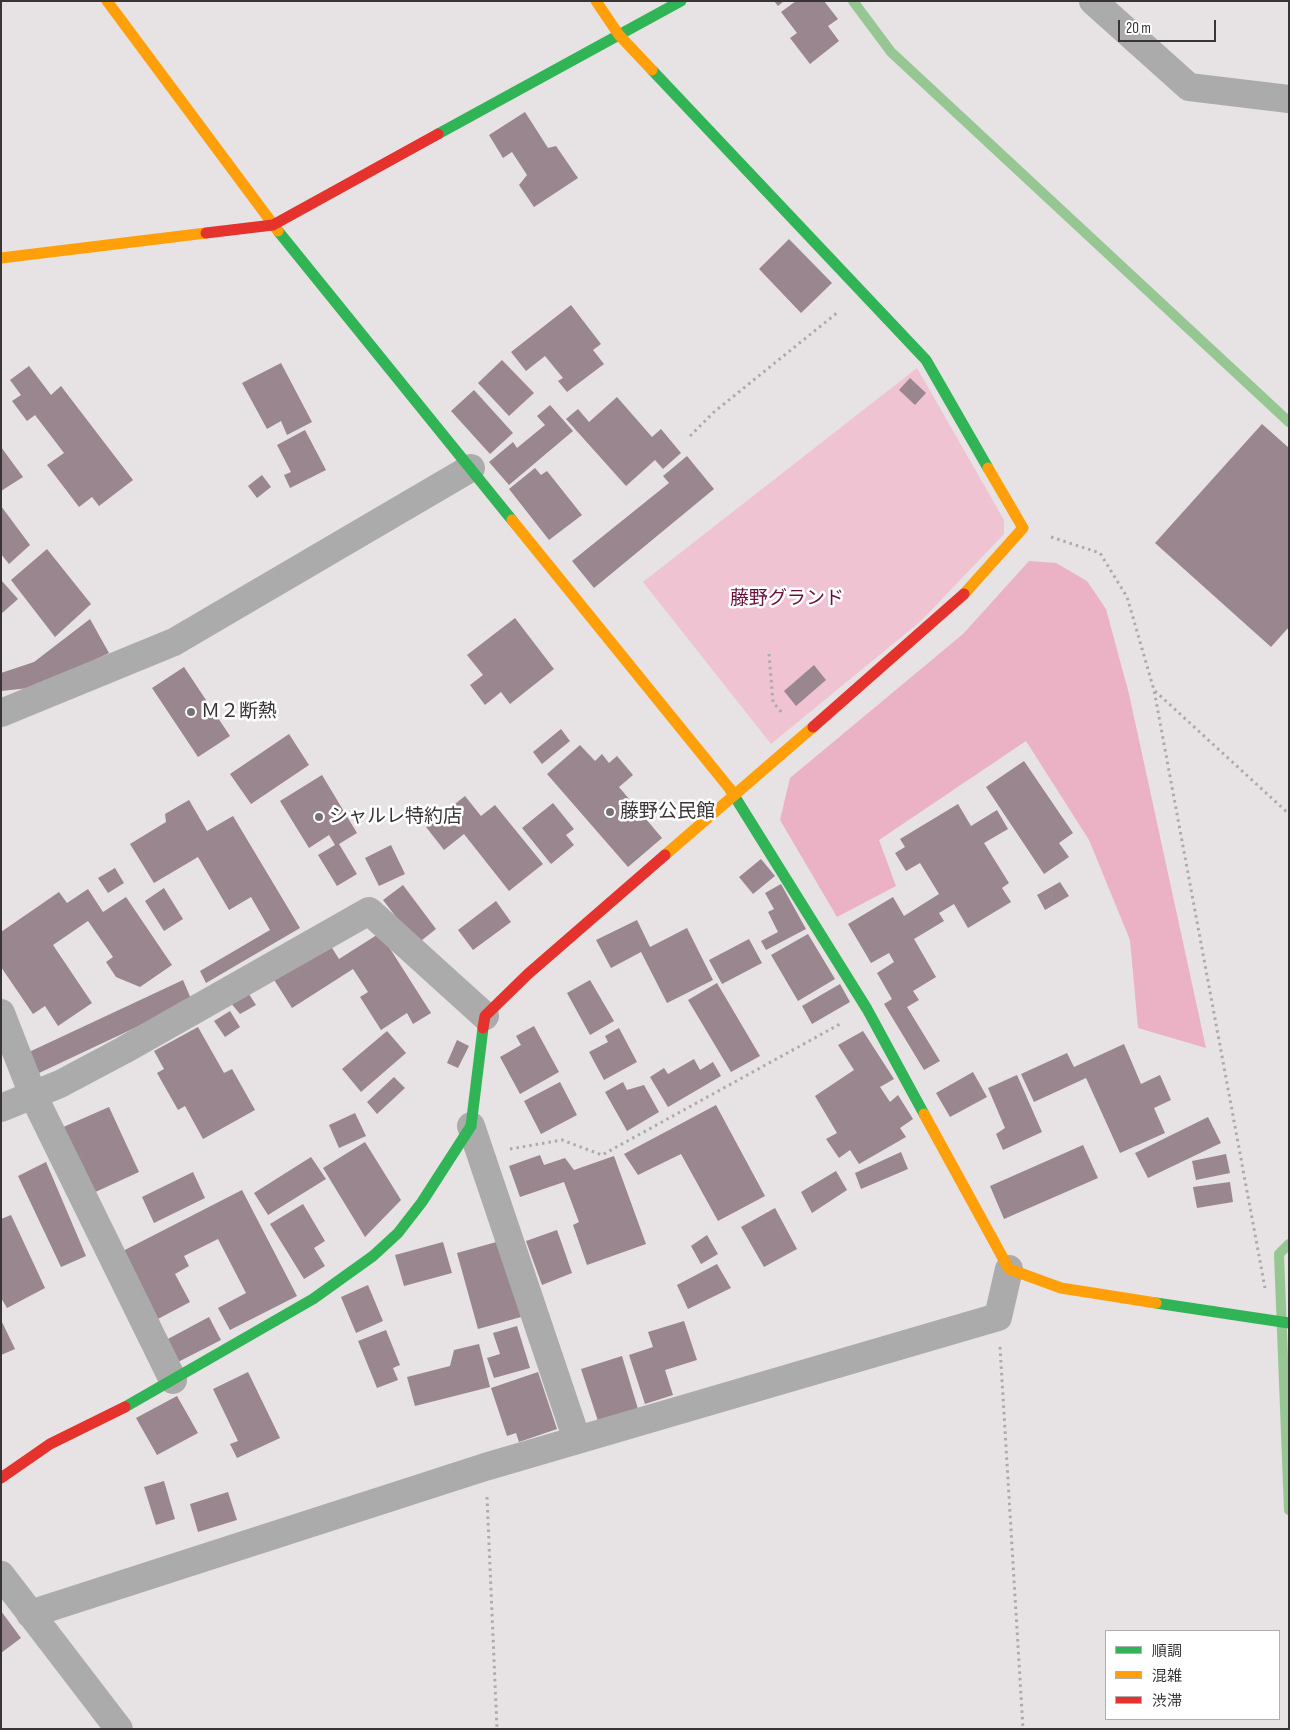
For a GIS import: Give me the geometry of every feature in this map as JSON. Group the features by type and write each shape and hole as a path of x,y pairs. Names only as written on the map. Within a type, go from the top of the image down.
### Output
{"street":[{"path":"107,1 273,225 735,795 867,1009 1009,1269 1061,1288 1289,1323"},
{"path":"1,1478 50,1444 106,1417 313,1299 372,1256 398,1233 422,1202 471,1126 485,1016 528,974 956,604 1023,528 926,360 618,35 596,1"},
{"path":"1,258 273,225 681,1"},
{"path":"1093,1 1189,87 1289,99"},
{"path":"1,713 174,642 471,468"},
{"path":"1,1108 60,1084 186,1016 369,911 485,1016"},
{"path":"1,1013 33,1095 173,1380"},
{"path":"471,1126 577,1440"},
{"path":"30,1614 485,1467 998,1316 1009,1269"},
{"path":"1,1575 119,1729"}],"path":[{"path":"690,436 714,412 862,293"},
{"path":"1023,528 1100,553 1127,597 1154,690 1271,1320"},
{"path":"769,654 773,702 802,738"},
{"path":"1154,690 1289,814"},
{"path":"481,1153 562,1140 602,1155 867,1009"},
{"path":"998,1316 1023,1729"},
{"path":"485,1467 497,1729"}],"green space":[{"name":"藤野グランド","path":"917,368 1004,520 1004,534 921,621 771,744 643,582"}],"shaded area":[{"path":"1029,561 1056,563 1087,581 1106,609 1129,694 1206,1048 1138,1028 1130,940 1089,840 1026,741 879,840 896,886 837,917 780,820 790,778 963,634"}],"building":[{"path":"774,1 784,1 778,6"},
{"path":"796,1 824,1 838,19 828,26 839,41 810,64 790,38 797,33 781,12"},
{"path":"525,112 548,148 556,146 578,178 534,207 519,185 527,175 512,152 503,158 489,135"},
{"path":"789,239 832,283 801,313 759,269"},
{"path":"571,305 601,344 593,350 604,364 567,392 558,381 563,378 545,356 526,371 511,352"},
{"path":"502,360 534,393 509,416 478,383"},
{"path":"281,363 312,422 287,435 281,421 267,429 242,383"},
{"path":"29,366 51,395 61,386 133,480 99,506 92,497 79,507 47,465 64,453 35,415 27,421 12,401 21,395 10,380"},
{"path":"910,378 926,393 915,405 899,390"},
{"path":"474,390 513,433 490,454 451,411"},
{"path":"617,397 652,437 661,429 681,453 663,469 655,460 626,486 566,419 578,409 589,422"},
{"path":"550,405 573,431 509,485 489,462 513,442 517,448 545,425 537,416"},
{"path":"1262,424 1289,448 1289,627 1271,647 1155,543"},
{"path":"305,430 326,470 290,488 284,475 291,472 277,445"},
{"path":"1,447 23,477 1,491"},
{"path":"687,456 714,489 594,588 572,561 669,483 663,476"},
{"path":"535,468 541,475 547,471 582,515 549,540 509,489"},
{"path":"262,475 271,487 257,498 248,486"},
{"path":"1,506 30,545 9,564 1,554"},
{"path":"47,549 91,604 55,637 11,580"},
{"path":"1,580 18,599 1,614"},
{"path":"515,618 554,669 510,704 501,692 485,705 470,685 483,675 467,655"},
{"path":"90,619 109,653 39,687 1,691 1,673 34,662"},
{"path":"814,665 826,680 796,706 784,691"},
{"name":"Ｍ２断熱","path":"184,667 230,736 198,757 152,688"},
{"path":"561,729 570,741 542,764 533,752"},
{"path":"289,734 309,765 251,804 230,774"},
{"name":"藤野公民館","path":"580,745 595,761 602,754 609,763 617,756 633,775 619,787 662,838 628,867 547,774"},
{"path":"1024,761 1073,833 1059,843 1069,857 1044,874 986,787"},
{"name":"シャルレ特約店","path":"322,775 357,833 339,844 357,874 337,886 318,855 335,845 329,835 309,848 280,801"},
{"path":"465,796 481,816 495,805 543,864 509,891 464,834 444,850 426,827"},
{"path":"189,800 207,831 233,816 300,928 206,983 200,971 270,930 251,897 229,910 198,857 154,883 130,844 166,822 165,814"},
{"path":"553,803 574,829 566,835 574,845 551,864 522,828"},
{"path":"958,804 971,826 997,810 1008,829 984,843 1009,883 1002,888 1011,902 968,928 954,904 939,913 944,921 914,939 936,977 913,991 919,1000 907,1007 940,1061 924,1070 884,1004 892,999 877,973 894,962 889,953 871,963 848,924 893,897 904,916 939,894 920,863 906,871 895,853 905,847 900,839"},
{"path":"391,845 405,874 379,886 365,858"},
{"path":"761,859 775,876 753,894 739,877"},
{"path":"115,868 124,883 108,893 98,878"},
{"path":"1060,882 1069,896 1045,910 1037,895"},
{"path":"781,884 806,929 766,950 761,941 778,932 768,912 774,909 765,893"},
{"path":"403,885 436,929 417,944 383,900"},
{"path":"164,888 183,919 164,931 145,901"},
{"path":"88,889 103,912 126,897 172,965 140,987 116,977 106,962 113,957 88,921 53,945 92,1003 58,1026 45,1006 33,1014 1,967 1,932 59,892 67,903"},
{"path":"496,901 511,922 473,950 458,930"},
{"path":"637,920 650,947 687,928 713,980 667,1003 641,952 611,968 596,940"},
{"path":"380,933 431,1013 413,1024 407,1013 381,1030 360,997 368,992 353,969 292,1008 271,975 327,940 339,959"},
{"path":"808,934 835,979 798,1001 771,955"},
{"path":"749,939 762,963 722,984 709,960"},
{"path":"183,980 192,1001 39,1073 29,1052"},
{"path":"590,980 614,1021 590,1035 567,993"},
{"path":"717,983 760,1056 731,1072 688,1000"},
{"path":"840,984 850,1002 812,1024 802,1006"},
{"path":"247,991 256,1005 240,1014 230,1002"},
{"path":"230,1011 240,1027 225,1037 214,1021"},
{"path":"534,1026 559,1072 520,1094 500,1057 521,1045 516,1036"},
{"path":"198,1027 224,1073 232,1069 255,1110 203,1139 185,1106 178,1110 157,1073 164,1069 154,1051"},
{"path":"619,1028 637,1062 604,1080 589,1052 608,1042 605,1036"},
{"path":"387,1031 406,1053 361,1092 342,1069"},
{"path":"863,1031 894,1079 880,1087 890,1102 898,1095 913,1119 900,1128 906,1137 859,1164 850,1150 839,1158 826,1139 837,1133 815,1096 854,1070 838,1045"},
{"path":"457,1040 469,1046 458,1068 447,1063"},
{"path":"1124,1044 1141,1084 1160,1075 1171,1100 1154,1108 1165,1133 1120,1153 1086,1078 1034,1102 1021,1074 1067,1053 1074,1067"},
{"path":"694,1059 700,1070 713,1062 721,1076 668,1107 650,1077 664,1068 668,1074"},
{"path":"973,1072 987,1097 950,1117 936,1093"},
{"path":"1017,1075 1042,1132 1003,1150 996,1134 1005,1128 988,1088"},
{"path":"394,1077 405,1088 377,1114 367,1102"},
{"path":"560,1082 577,1115 541,1134 524,1101"},
{"path":"623,1082 627,1090 644,1085 659,1112 627,1131 605,1092"},
{"path":"716,1105 765,1196 718,1221 681,1154 638,1175 624,1154"},
{"path":"109,1107 139,1172 91,1194 61,1128"},
{"path":"355,1113 366,1136 339,1148 329,1125"},
{"path":"1208,1117 1221,1143 1148,1178 1135,1153"},
{"path":"365,1142 401,1200 365,1237 323,1168"},
{"path":"1083,1145 1098,1178 1004,1219 990,1186"},
{"path":"901,1152 908,1169 861,1189 855,1173"},
{"path":"1226,1154 1230,1173 1196,1180 1192,1161"},
{"path":"540,1155 544,1165 565,1158 574,1170 614,1156 646,1244 587,1265 573,1225 579,1222 564,1182 520,1197 509,1166"},
{"path":"311,1157 326,1179 268,1215 254,1193"},
{"path":"46,1162 86,1256 61,1267 18,1176"},
{"path":"836,1171 847,1190 812,1213 801,1192"},
{"path":"193,1172 205,1198 154,1223 142,1197"},
{"path":"1230,1182 1233,1202 1197,1208 1193,1187"},
{"path":"242,1190 297,1296 230,1330 218,1308 246,1293 218,1239 184,1256 189,1266 175,1274 190,1302 154,1321 119,1253"},
{"path":"303,1204 325,1241 314,1248 325,1266 304,1279 270,1224"},
{"path":"775,1208 797,1249 764,1267 741,1227"},
{"path":"11,1215 45,1288 7,1308 1,1298 1,1219"},
{"path":"557,1230 572,1273 542,1285 526,1241"},
{"path":"707,1235 718,1254 701,1264 691,1246"},
{"path":"500,1241 521,1317 478,1329 457,1253"},
{"path":"443,1242 452,1273 404,1286 395,1255"},
{"path":"717,1264 731,1288 688,1309 677,1285"},
{"path":"368,1285 383,1321 356,1333 341,1297"},
{"path":"209,1317 221,1340 178,1362 166,1340"},
{"path":"1,1320 15,1349 1,1355"},
{"path":"684,1321 697,1360 665,1370 673,1395 645,1404 629,1355 653,1347 648,1332"},
{"path":"517,1326 530,1368 494,1378 487,1358 500,1354 493,1333"},
{"path":"386,1330 400,1365 393,1368 398,1380 377,1388 358,1341"},
{"path":"479,1344 490,1387 415,1406 407,1377 450,1366 454,1350"},
{"path":"622,1356 638,1409 598,1421 581,1369"},
{"path":"248,1372 280,1438 237,1458 230,1444 238,1441 213,1389"},
{"path":"538,1372 557,1429 519,1442 516,1433 507,1436 491,1388"},
{"path":"177,1396 198,1433 157,1455 136,1418"},
{"path":"164,1481 175,1519 156,1525 144,1487"},
{"path":"228,1492 237,1520 198,1532 190,1504"},
{"path":"1,1611 21,1638 1,1653"}],"waterway":[{"path":"853,1 891,52 1289,422"},
{"path":"1289,1244 1279,1254 1289,1510"}],"traffic: fast":[{"path":"438,134 681,1"},
{"path":"652,70 926,360 988,468"},
{"path":"278,231 512,520"},
{"path":"730,789 867,1009 924,1114"},
{"path":"125,1407 313,1299 373,1256 398,1233 422,1202 471,1126 483,1028"},
{"path":"1156,1303 1289,1323"}],"traffic: slow":[{"path":"107,1 278,231"},
{"path":"596,1 619,35 652,70"},
{"path":"1,258 206,233"},
{"path":"964,594 1023,528 988,468"},
{"path":"512,520 730,789"},
{"path":"665,855 813,727"},
{"path":"924,1114 1009,1269 1061,1288 1156,1303"}],"traffic: jam":[{"path":"206,233 273,225 438,134"},
{"path":"813,727 964,594"},
{"path":"483,1028 485,1016 528,974 665,855"},
{"path":"1,1478 50,1444 125,1407"}],"place":[{"name":"Ｍ２断熱","path":"191,712"},
{"name":"藤野公民館","path":"610,812"},
{"name":"シャルレ特約店","path":"319,817"}]}
